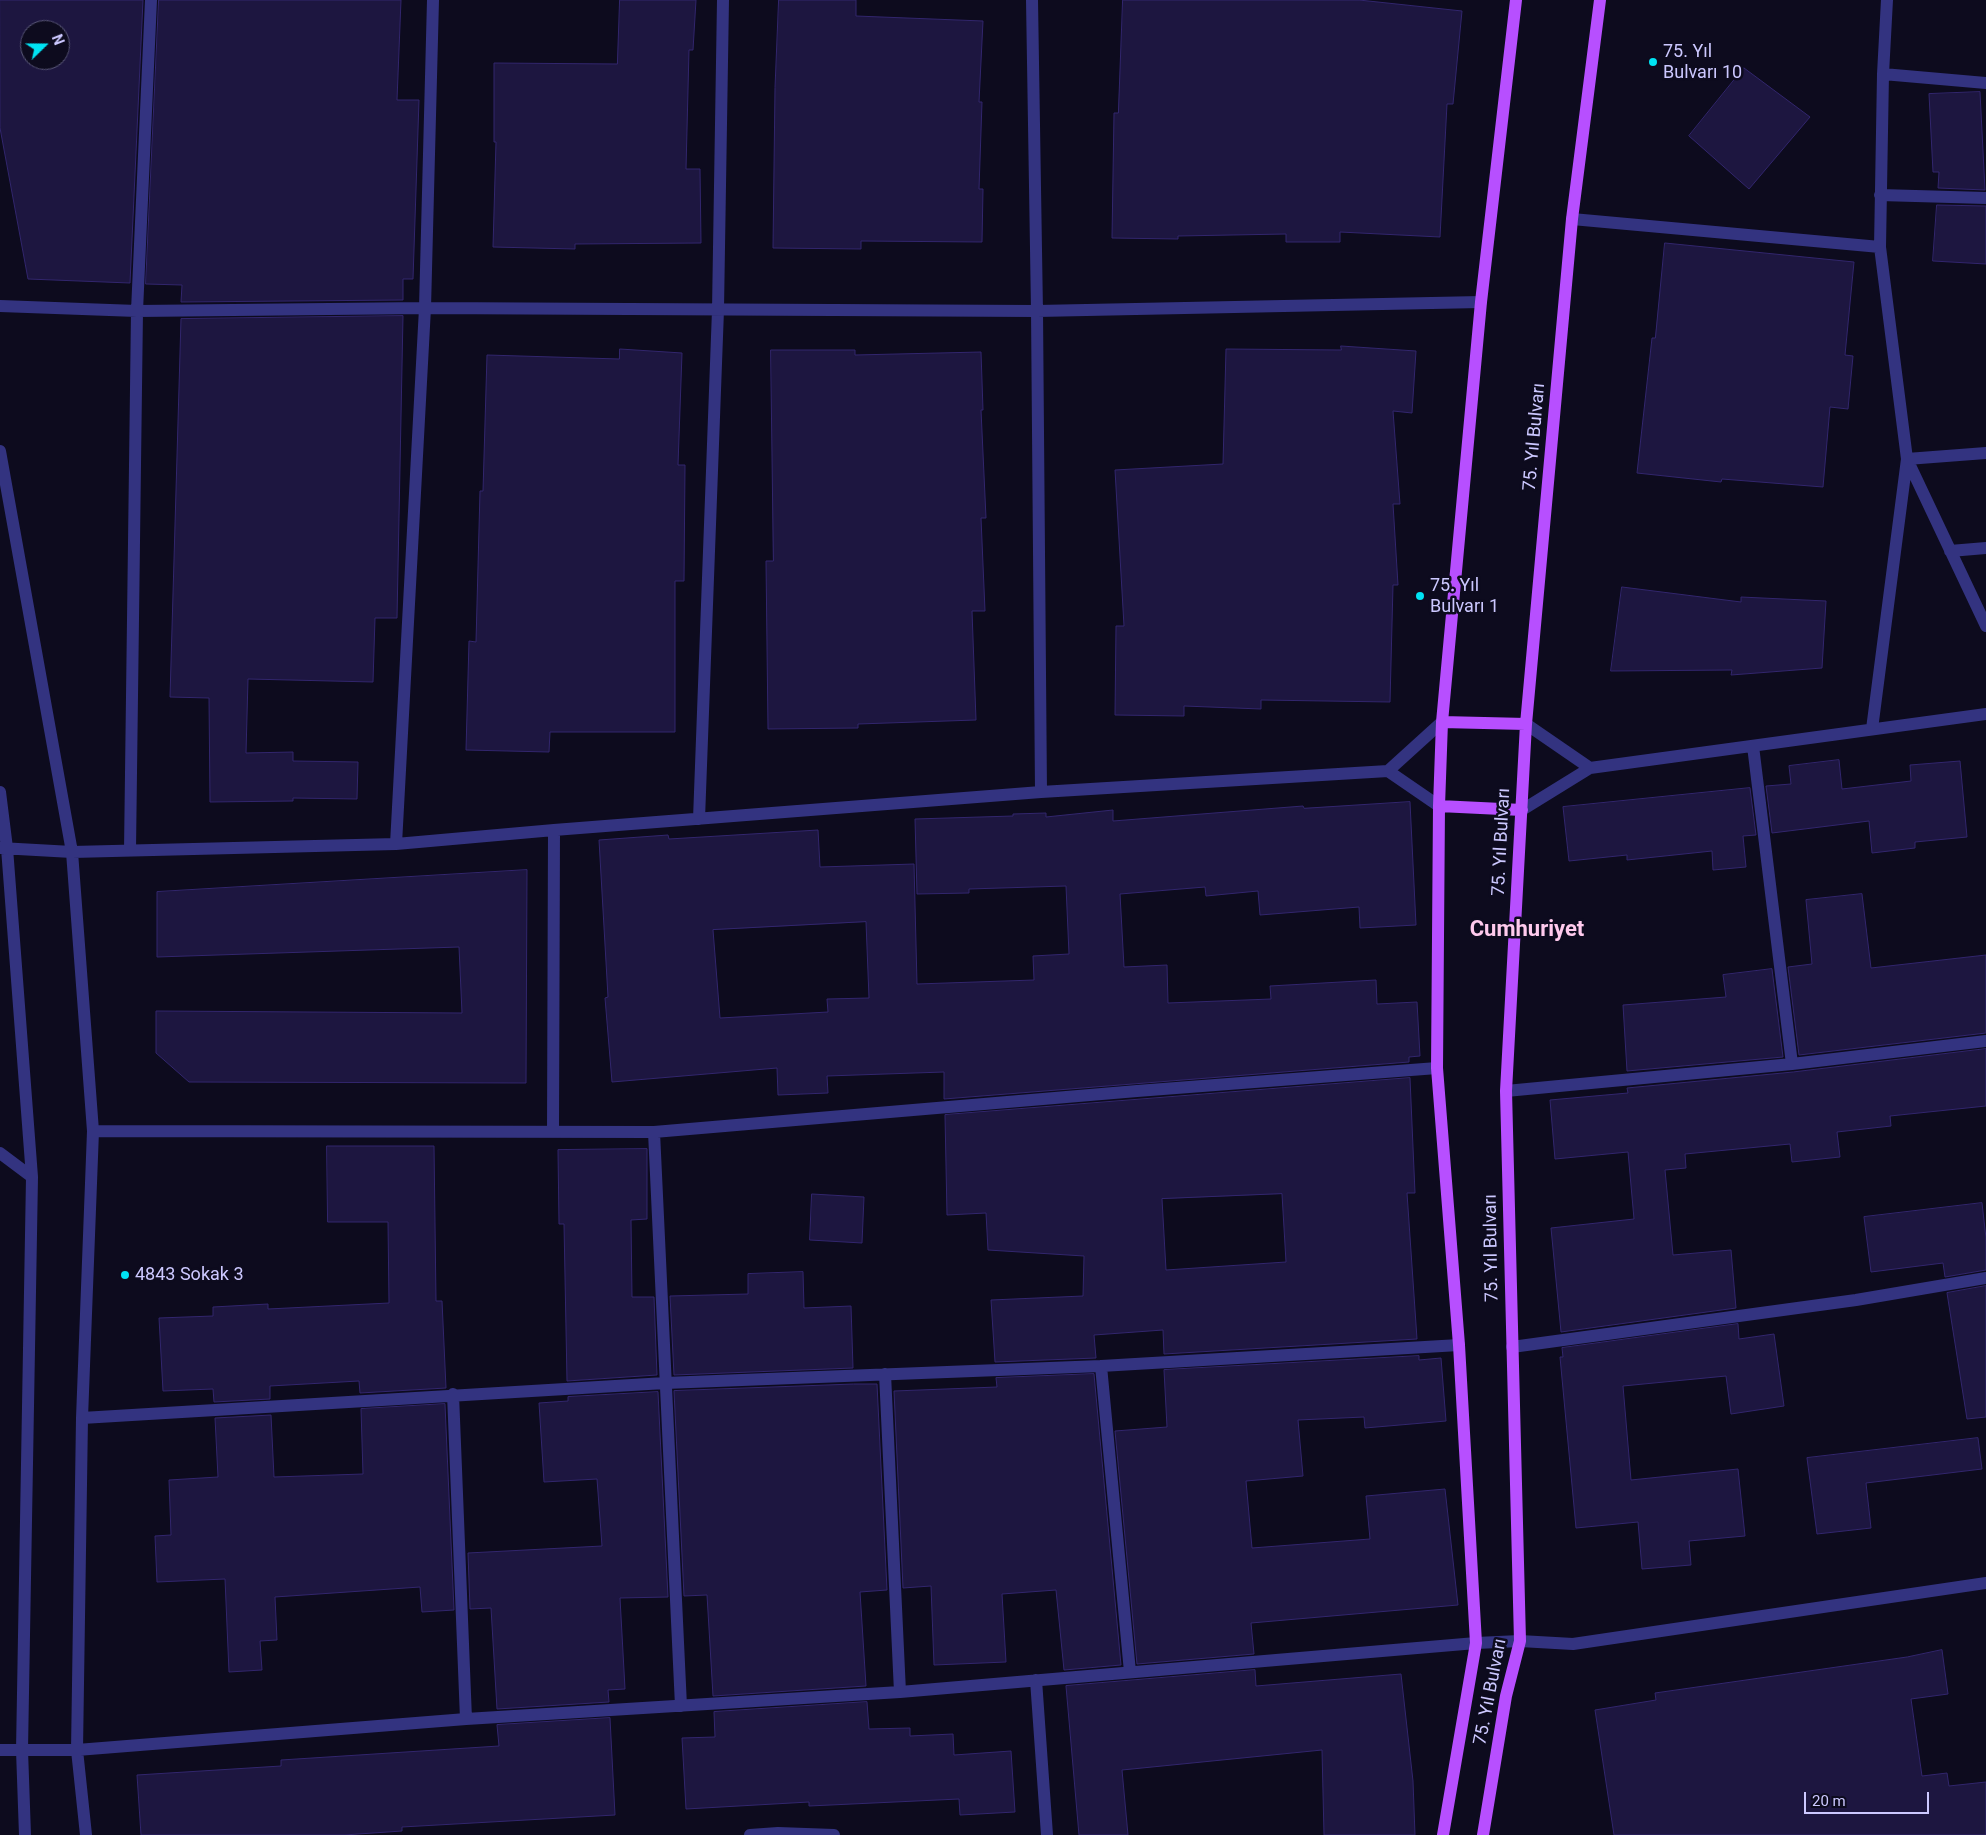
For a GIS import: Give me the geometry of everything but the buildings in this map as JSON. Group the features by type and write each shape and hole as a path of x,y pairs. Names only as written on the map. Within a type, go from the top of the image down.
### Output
{"main road":[{"name":"75. Yıl Bulvarı","path":"1442,1835 1476,1643 1459,1345 1437,1068 1439,806 1442,722 1481,302 1516,0"},
{"name":"75. Yıl Bulvarı","path":"1483,1835 1506,1696 1520,1641 1506,1091 1526,724 1572,219 1600,0"},
{"path":"1442,722 1526,724"},
{"path":"1439,806 1522,810"}],"street":[{"path":"130,850 137,311 151,0"},
{"path":"396,844 425,308 434,0"},
{"path":"699,819 718,310 723,0"},
{"path":"1032,0 1041,792"},
{"path":"1872,729 1907,459 1880,247 1882,74 1887,0"},
{"path":"1882,74 1986,83"},
{"path":"1880,195 1986,198"},
{"path":"1572,219 1880,247"},
{"path":"0,306 137,311 425,308 1037,311 1481,302"},
{"path":"0,451 72,852 93,1131 82,1418 77,1750 86,1835"},
{"path":"1907,459 1986,453"},
{"path":"1907,459 1986,626"},
{"path":"1950,551 1986,548"},
{"path":"1522,810 1590,768 1986,714"},
{"path":"1388,771 1442,722"},
{"path":"1526,724 1590,768"},
{"path":"1753,746 1792,1064"},
{"path":"3,848 72,852 396,844 1041,792 1388,771 1439,806"},
{"path":"0,792 3,848 32,1177 22,1750 25,1835"},
{"path":"553,1131 554,830"},
{"path":"1506,1091 1792,1064 1986,1041"},
{"path":"93,1131 654,1132 1137,1091 1437,1068"},
{"path":"654,1132 681,1706"},
{"path":"0,1153 32,1177"},
{"path":"1512,1347 1856,1300 1986,1278"},
{"path":"82,1418 453,1394 666,1383 1101,1366 1459,1345"},
{"path":"1101,1366 1130,1672"},
{"path":"886,1374 900,1692"},
{"path":"453,1394 466,1719"},
{"path":"0,1750 77,1750 466,1719 900,1692 1476,1643 1520,1641 1573,1644 1986,1584"},
{"path":"1036,1680 1047,1835"},
{"path":"750,1835 778,1833 834,1835"}],"place":[{"name":"75. Yıl Bulvarı 10","path":"1653,62"},
{"name":"75. Yıl Bulvarı 1","path":"1420,596"},
{"name":"4843 Sokak 3","path":"125,1275"}],"district":[{"name":"Cumhuriyet","path":"1527,930"}]}
